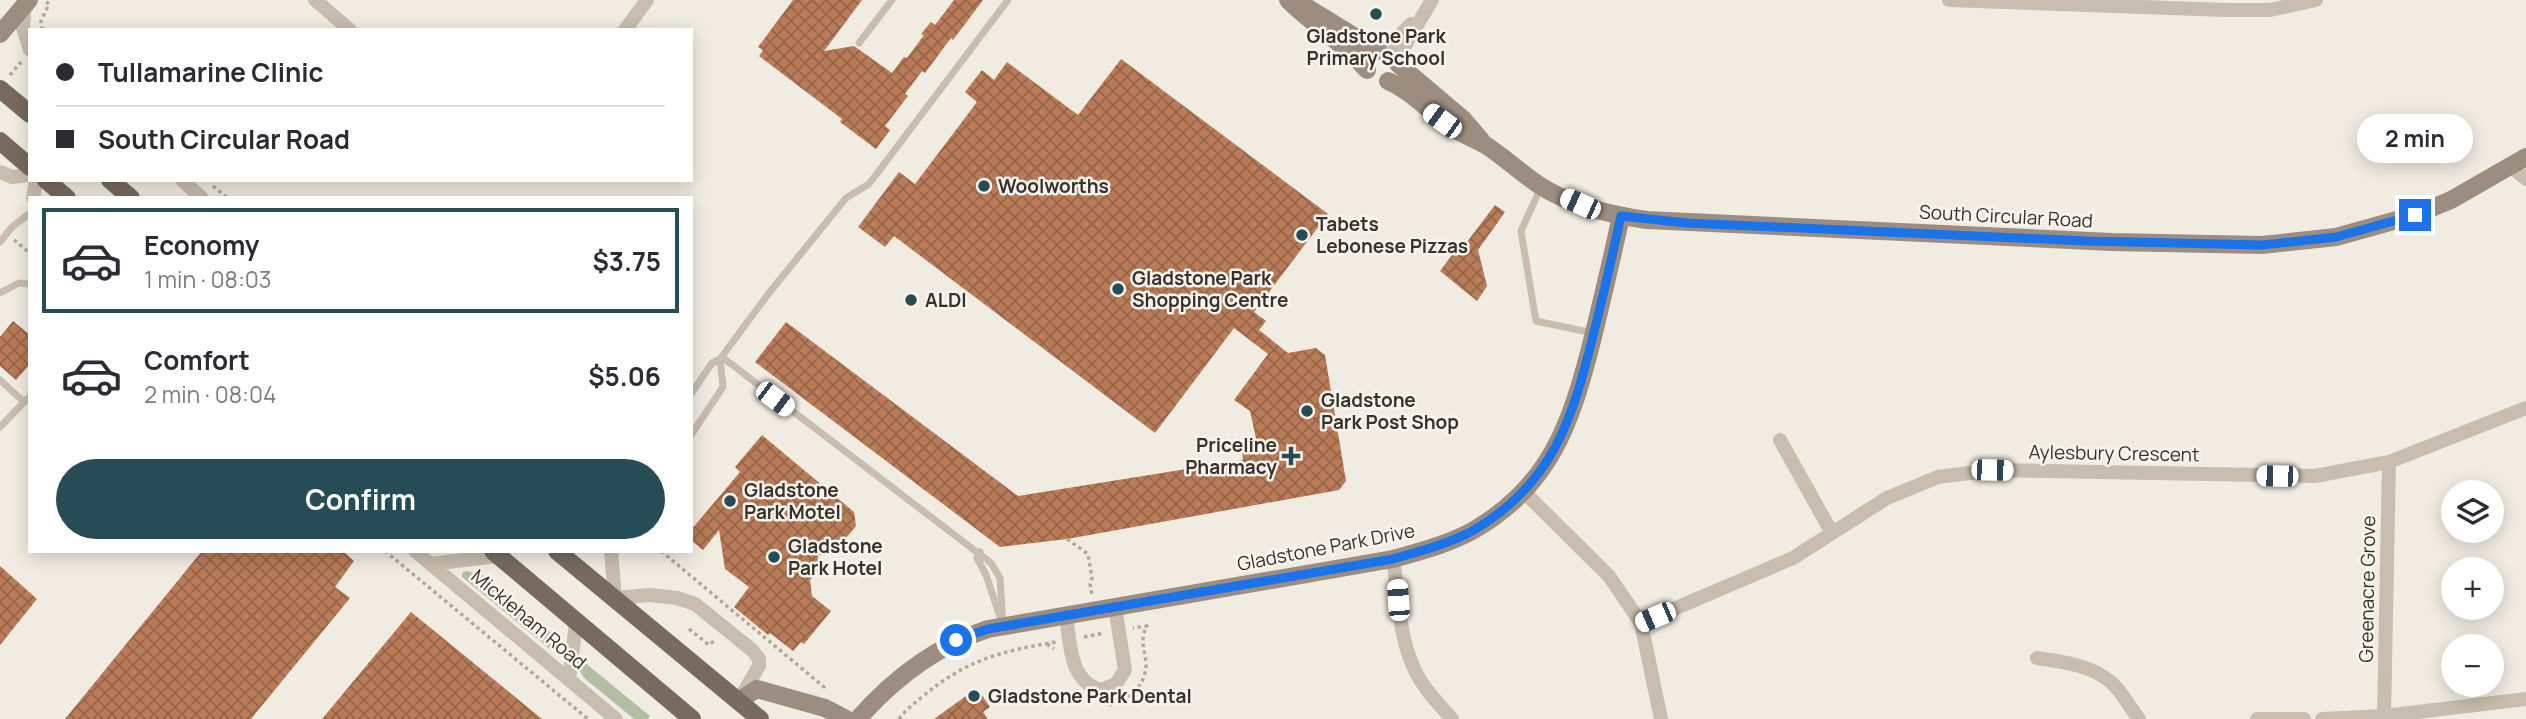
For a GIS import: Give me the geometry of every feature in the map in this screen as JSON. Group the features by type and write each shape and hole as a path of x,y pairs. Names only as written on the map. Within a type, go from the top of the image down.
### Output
{"main road":[{"path":"4,83 22,102"},
{"path":"0,141 28,165"},
{"path":"48,182 65,196"},
{"path":"112,182 129,196"},
{"name":"Mickleham Road","path":"496,553 692,719"},
{"path":"559,553 760,719"}],"street":[{"path":"314,0 348,28"},
{"path":"626,28 646,0"},
{"name":"South Circular Road","path":"1291,0 1316,11 1389,56 1463,119 1486,146"},
{"name":"South Circular Road","path":"1291,0 1309,21 1357,58 1373,79 1401,86 1428,111 1456,131 1486,146 1541,187 1580,204 1621,216 1687,223 2262,245 2336,237 2415,215 2521,168"},
{"path":"1949,0 2225,10 2270,9 2316,0"},
{"path":"0,34 27,2"},
{"path":"27,2 23,28 28,44"},
{"path":"1389,56 1428,5"},
{"path":"1367,70 1370,56 1389,56"},
{"path":"1388,81 1396,74 1389,56"},
{"path":"0,172 12,177 28,175"},
{"path":"184,182 200,196"},
{"name":"Gladstone Park Drive","path":"858,719 877,697 924,659 970,635 1003,626 1393,559 1452,541 1473,530 1523,491 1552,454 1565,430 1594,333 1621,216"},
{"name":"Aylesbury Crescent","path":"1641,623 1793,558 1887,498 1938,477 1992,470 2315,476 2389,462 2526,408"},
{"path":"1780,440 1832,533"},
{"name":"Greenacre Grove","path":"2384,716 2389,462"},
{"path":"1523,491 1609,576 1641,623 1661,719"},
{"name":"Mickleham Road","path":"417,553 616,719"},
{"path":"430,564 496,553"},
{"path":"611,553 615,598 650,595 690,602 752,650 759,659 759,666 738,701"},
{"path":"1393,559 1402,632 1413,666 1429,692 1452,719"},
{"path":"1066,615 1073,661 1081,679 1092,688 1101,690 1116,684 1125,670 1115,607"},
{"path":"569,680 576,623"},
{"path":"2037,658 2073,663 2093,670 2113,684 2139,719"},
{"path":"738,701 757,689 825,708 846,719"},
{"path":"2322,719 2384,716 2526,699"},
{"path":"2258,719 2304,719"}],"lane":[{"path":"859,43 892,0"},
{"path":"693,391 712,363 721,358 769,292 846,198 869,184 1008,0"},
{"path":"1541,187 1521,231 1535,321 1594,333"},
{"path":"0,242 12,227 28,215"},
{"path":"0,293 19,283 28,284"},
{"path":"693,432 723,387 721,358"},
{"path":"721,358 980,552 1000,578 1003,626"},
{"path":"0,380 27,399 0,427"},
{"path":"980,552 977,558 986,575 1003,626"}],"path":[{"path":"42,28 41,21 49,4 44,0"},
{"path":"4,83 22,60 15,55"},
{"path":"1067,539 1088,554 1098,634"},
{"path":"387,553 588,719"},
{"path":"899,719 905,710 960,669 996,654 1147,626 1142,634 1145,674 1130,696 1117,704 1102,706"},
{"path":"1047,644 1059,657"}],"green space":[{"path":"466,571 487,578 551,633 555,640 554,650 462,577 462,573"},
{"path":"578,657 650,716 648,719 634,719 584,678 576,665"}],"building":[{"path":"793,0 862,0 824,51 854,46 892,73 904,57 907,58 931,22 935,25 954,0 983,0 953,40 951,38 925,73 922,71 905,94 908,96 885,126 890,130 876,149 840,122 842,119 759,56 763,50 758,47"},
{"name":"Gladstone Park Shopping Centre","path":"1121,59 1328,214 1254,312 1266,321 1259,330 1288,353 1316,348 1325,355 1346,481 1339,490 1067,539 1000,547 755,362 786,322 1018,496 1243,460 1242,451 1257,443 1250,411 1234,400 1268,354 1234,328 1155,433 894,236 885,247 858,227 899,172 915,184 977,102 965,92 982,70 994,80 1007,62 1078,115"},
{"path":"1495,205 1505,212 1478,250 1487,286 1477,301 1440,271 1464,239 1467,242"},
{"path":"13,321 28,333 28,366 16,380 0,366 0,337"},
{"name":"Gladstone Park Hotel","path":"762,435 854,512 856,526 833,554 818,555 819,570 810,580 812,596 831,611 804,644 801,642 793,651 770,633 768,635 734,607 749,587 725,569 719,530 703,550 693,542 693,528 740,472 735,467"},
{"path":"200,553 345,553 354,561 335,587 350,598 251,719 65,719"},
{"path":"0,566 37,599 0,645"},
{"path":"411,612 542,719 322,719"},
{"name":"Gladstone Park Dental","path":"977,688 990,707 983,712 988,719 934,719"}],"place":[{"name":"Gladstone Park Primary School","path":"1376,14"},
{"name":"Woolworths","path":"984,186"},
{"name":"Tabets Lebonese Pizzas","path":"1302,235"},
{"name":"Gladstone Park Shopping Centre","path":"1118,289"},
{"name":"ALDI","path":"911,300"},
{"name":"Gladstone Park Post Shop","path":"1307,411"},
{"name":"Priceline Pharmacy","path":"1291,456"},
{"name":"Gladstone Park Motel","path":"730,501"},
{"name":"Gladstone Park Hotel","path":"774,557"},
{"name":"Gladstone Park Dental","path":"974,696"}],"route":[{"path":"956,640 988,629 1393,559 1452,541 1473,530 1511,503 1538,475 1565,430 1584,371 1621,216 1687,223 2086,241 2262,245 2336,237 2415,215"}]}
